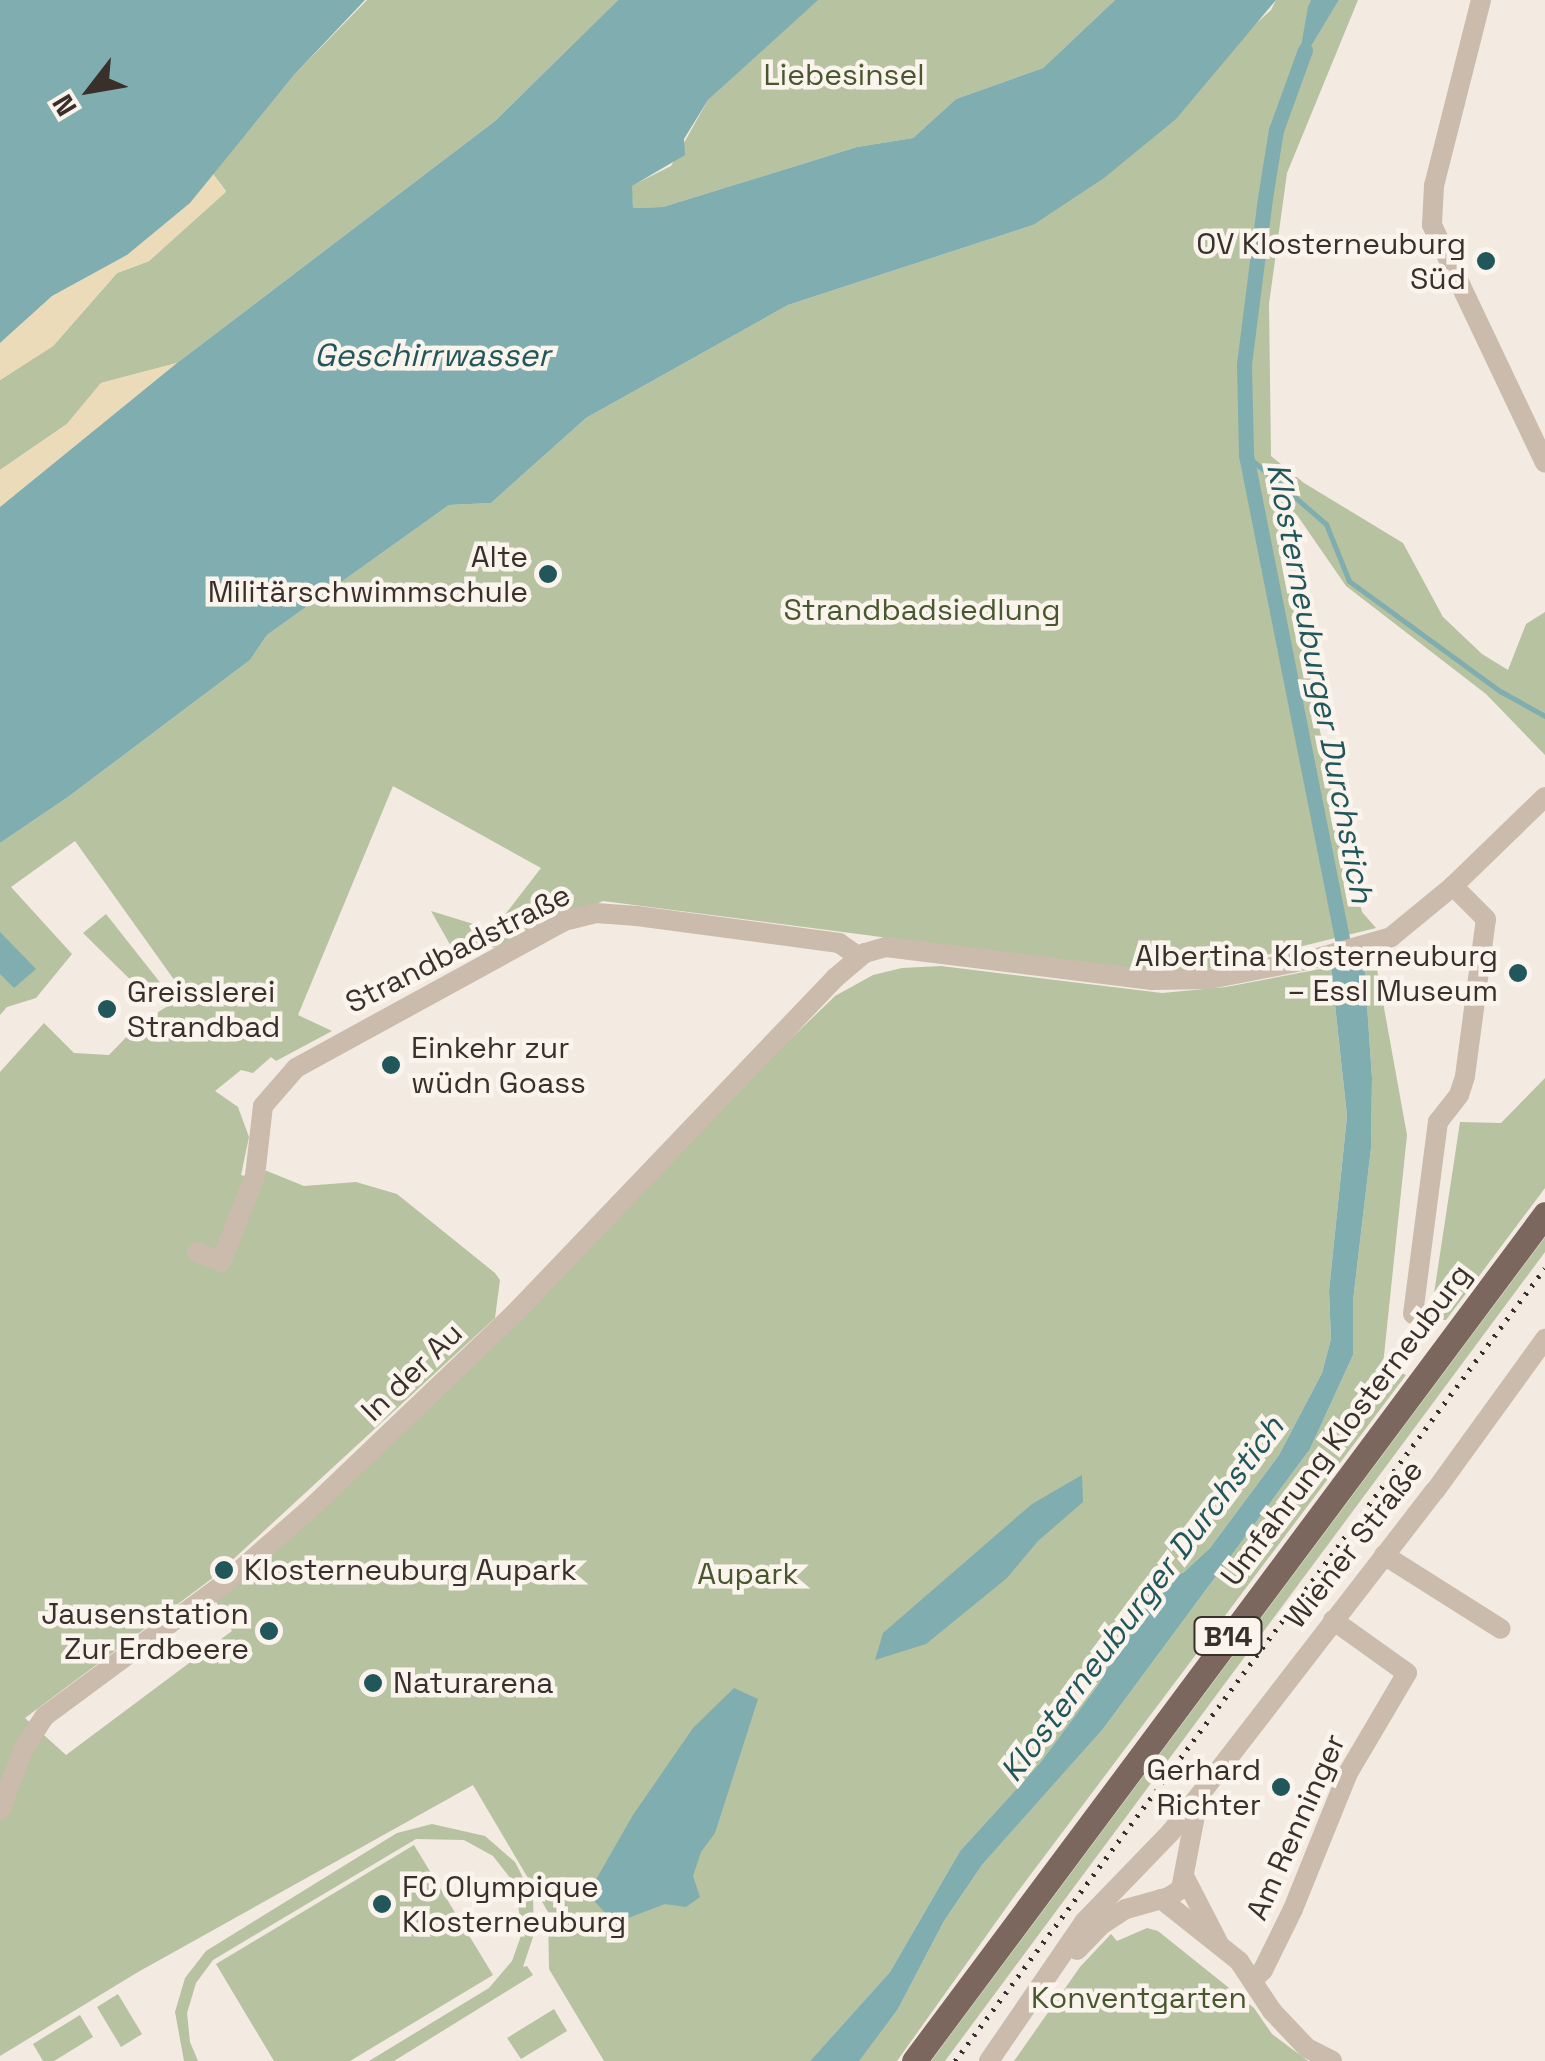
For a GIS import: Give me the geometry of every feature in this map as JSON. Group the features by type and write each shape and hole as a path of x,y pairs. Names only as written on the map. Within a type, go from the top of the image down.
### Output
{"main road":[{"name":"Umfahrung Klosterneuburg","path":"914,2061 1545,1214"}],"street":[{"path":"1481,0 1451,110 1431,214 1436,237 1496,362 1539,426 1545,464"},
{"name":"Strandbadstraße","path":"197,1252 220,1262 255,1176 263,1106 296,1068 564,922 596,912 839,943 859,957 886,947 1152,980 1210,979 1376,944 1404,928 1454,886 1545,797"},
{"path":"1412,1314 1438,1122 1459,1095 1465,1076 1486,919 1454,886"},
{"name":"In der Au","path":"0,1810 24,1748 45,1716 230,1579 430,1398 859,957"},
{"name":"Wiener Straße","path":"989,2061 1084,1922 1155,1849 1384,1556 1545,1339"},
{"path":"1384,1556 1501,1629"},
{"name":"Am Renninger","path":"1252,1980 1263,1970 1293,1909 1348,1773 1408,1674 1333,1620"},
{"name":"Wiener Straße","path":"1049,1975 1101,1925 1126,1909 1178,1892 1192,1819 1206,1782"},
{"path":"1155,1849 1174,1851 1220,1944 1252,1980 1272,2011 1307,2048 1332,2061"},
{"path":"1138,1865 1140,1886 1190,1926 1220,1944"}],"green space":[{"path":"367,0 618,0 495,121 177,363 101,383 67,424 0,470 0,380 53,346 117,273 149,261 226,191 213,174 294,75"},
{"name":"Liebesinsel","path":"815,0 1115,0 1043,68 956,99 913,138 857,147 663,207 633,208 631,186 671,166 708,100"},
{"path":"1276,0 1311,0 1298,66 1339,0 1358,0 1287,173 1269,304 1271,456 1304,483 1403,543 1443,617 1482,654 1508,670 1526,624 1545,612 1545,755 1486,694 1346,586 1297,515 1316,714 1362,912 1376,928 1200,971 1121,968 603,901 496,947 456,955 431,911 493,930 541,868 393,786 298,1015 332,1031 276,1061 271,1057 253,1073 241,1070 215,1091 238,1107 249,1137 241,1175 257,1179 261,1170 304,1186 356,1182 397,1194 495,1273 500,1280 495,1318 214,1577 25,1718 66,1755 232,1631 213,1596 835,996 873,975 902,968 941,966 1162,993 1226,987 1331,967 1347,1116 1329,1291 1331,1339 1322,1373 1279,1455 1210,1548 1183,1573 1158,1577 1098,1685 1040,1763 960,1851 890,1972 810,2061 604,2061 549,1969 548,1912 473,1785 138,1972 0,2056 0,1072 44,1023 74,1053 109,1055 138,1025 185,995 75,841 11,887 72,954 36,998 7,1007 0,1015 0,843 68,797 250,660 267,635 449,505 491,503 586,418 788,305 1033,225 1271,10"},
{"path":"106,914 166,990 153,1002 83,933"},
{"path":"1375,958 1407,1135 1383,1365 1406,1375 1016,1894 897,2061 858,2061 898,2009 944,1921 982,1865 1103,1729 1310,1449 1353,1355 1353,1301 1371,1148 1372,1078 1364,960"},
{"path":"1545,1078 1545,1188 1446,1320 1430,1320 1460,1122 1501,1123"},
{"path":"1545,1237 1545,1252 945,2061 931,2061"},
{"path":"432,1824 485,1836 515,1862 533,1897 534,1934 523,1967 527,1966 533,1975 394,2061 369,2061 489,1988 512,1961 522,1933 515,1884 493,1856 464,1840 416,1839 213,1960 196,1983 187,2013 190,2042 198,2061 184,2061 175,2012 185,1978 206,1951 397,1833"},
{"name":"FC Olympique Klosterneuburg","path":"414,1845 493,1975 350,2061 274,2061 216,1964"},
{"name":"Konventgarten","path":"1147,1928 1158,1931 1254,2008 1272,2034 1308,2061 1014,2061 1080,1967 1111,1934 1117,1941"},
{"path":"118,1994 142,2034 121,2047 97,2007"},
{"path":"554,2009 567,2031 521,2059 507,2038"},
{"path":"80,2015 93,2037 54,2061 43,2061 33,2044"}],"sand":[{"path":"213,174 226,192 149,261 117,273 53,346 0,380 0,343 52,296 127,255 190,203"},
{"path":"177,363 0,507 0,470 67,424 101,383"}],"water":[{"path":"0,0 365,0 294,75 190,203 127,255 52,296 0,343"},
{"name":"Geschirrwasser","path":"618,0 818,0 708,100 684,139 685,155 632,186 633,208 663,207 857,147 913,138 956,99 1043,68 1115,0 1276,0 1176,119 1104,178 1033,225 788,305 586,418 491,503 449,505 267,635 250,660 68,797 0,843 0,507 177,363 495,121"},
{"path":"1311,0 1339,0 1297,69 1308,7"},
{"path":"0,932 36,969 14,988 0,974"},
{"path":"1364,960 1372,1078 1371,1148 1353,1301 1353,1355 1310,1449 1103,1729 982,1865 944,1921 898,2009 859,2061 810,2061 890,1972 960,1851 1040,1763 1098,1685 1158,1577 1183,1573 1210,1548 1279,1455 1322,1373 1331,1339 1329,1291 1347,1116 1331,967"},
{"path":"1082,1475 1083,1502 1038,1541 1007,1578 926,1644 875,1660 883,1633 1032,1504"},
{"path":"734,1688 758,1699 715,1833 701,1852 693,1876 700,1897 686,1907 665,1904 628,1918 606,1914 591,1897 594,1883 633,1815 693,1728"}],"waterway":[{"name":"Klosterneuburger Durchstich","path":"1305,50 1276,130 1265,198 1244,365 1246,455 1351,984"},
{"path":"1246,455 1326,524 1349,581 1500,691 1545,716"}],"railway":[{"path":"955,2061 1545,1268"}],"place":[{"name":"OV Klosterneuburg Süd","path":"1486,261"},
{"name":"Alte Militärschwimmschule","path":"548,574"},
{"name":"Albertina Klosterneuburg – Essl Museum","path":"1518,973"},
{"name":"Greisslerei Strandbad","path":"107,1009"},
{"name":"Einkehr zur wüdn Goass","path":"391,1065"},
{"name":"Klosterneuburg Aupark","path":"224,1570"},
{"name":"Jausenstation Zur Erdbeere","path":"269,1631"},
{"name":"Naturarena","path":"373,1683"},
{"name":"Gerhard Richter","path":"1281,1787"},
{"name":"FC Olympique Klosterneuburg","path":"382,1904"}],"park label":[{"name":"Strandbadsiedlung","path":"922,610"},
{"name":"Aupark","path":"748,1574"}]}
